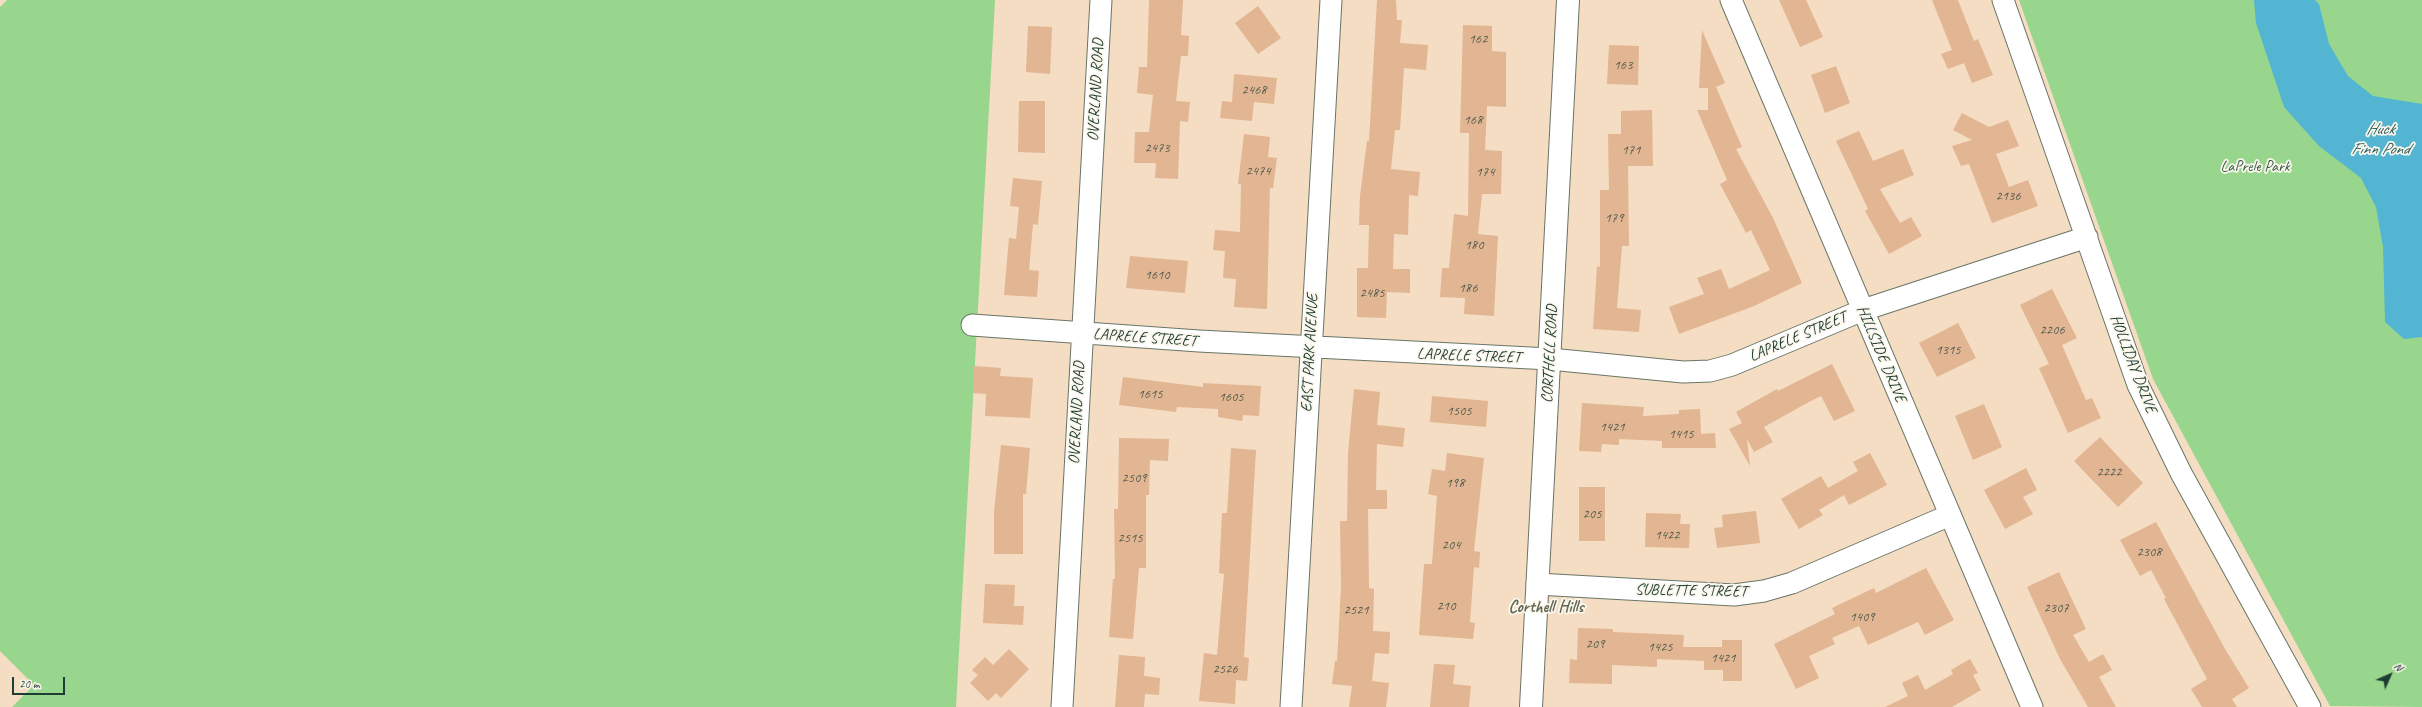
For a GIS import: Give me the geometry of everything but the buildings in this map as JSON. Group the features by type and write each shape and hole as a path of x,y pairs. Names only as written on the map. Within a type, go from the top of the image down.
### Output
{"street":[{"name":"OVERLAND ROAD","path":"1062,707 1101,0"},
{"name":"EAST PARK AVENUE","path":"1291,707 1331,0"},
{"name":"CORTHELL ROAD","path":"1531,707 1568,0"},
{"name":"HILLSIDE DRIVE","path":"1731,0 2032,707"},
{"name":"HOLLIDAY DRIVE","path":"2002,0 2087,237 2138,385 2157,427 2264,626 2310,707"},
{"name":"LAPRELE STREET","path":"972,325 1082,334 1550,359 1683,372 1710,371 1732,365 1863,310 2087,237"},
{"name":"SUBLETTE STREET","path":"1538,584 1734,595 1764,591 1792,583 1950,516"}],"green space":[{"path":"7,0 995,0 956,707 12,707 34,685 0,651 0,7"},
{"name":"LaPrele Park","path":"2019,0 2422,0 2422,707 2330,706 2153,379"}],"water":[{"name":"Huck Finn Pond","path":"2254,0 2315,0 2319,4 2329,44 2348,76 2373,96 2422,104 2422,337 2404,339 2385,322 2383,247 2376,207 2361,178 2319,146 2284,107 2256,23"}],"district":[{"name":"Corthell Hills","path":"1546,608"}]}
